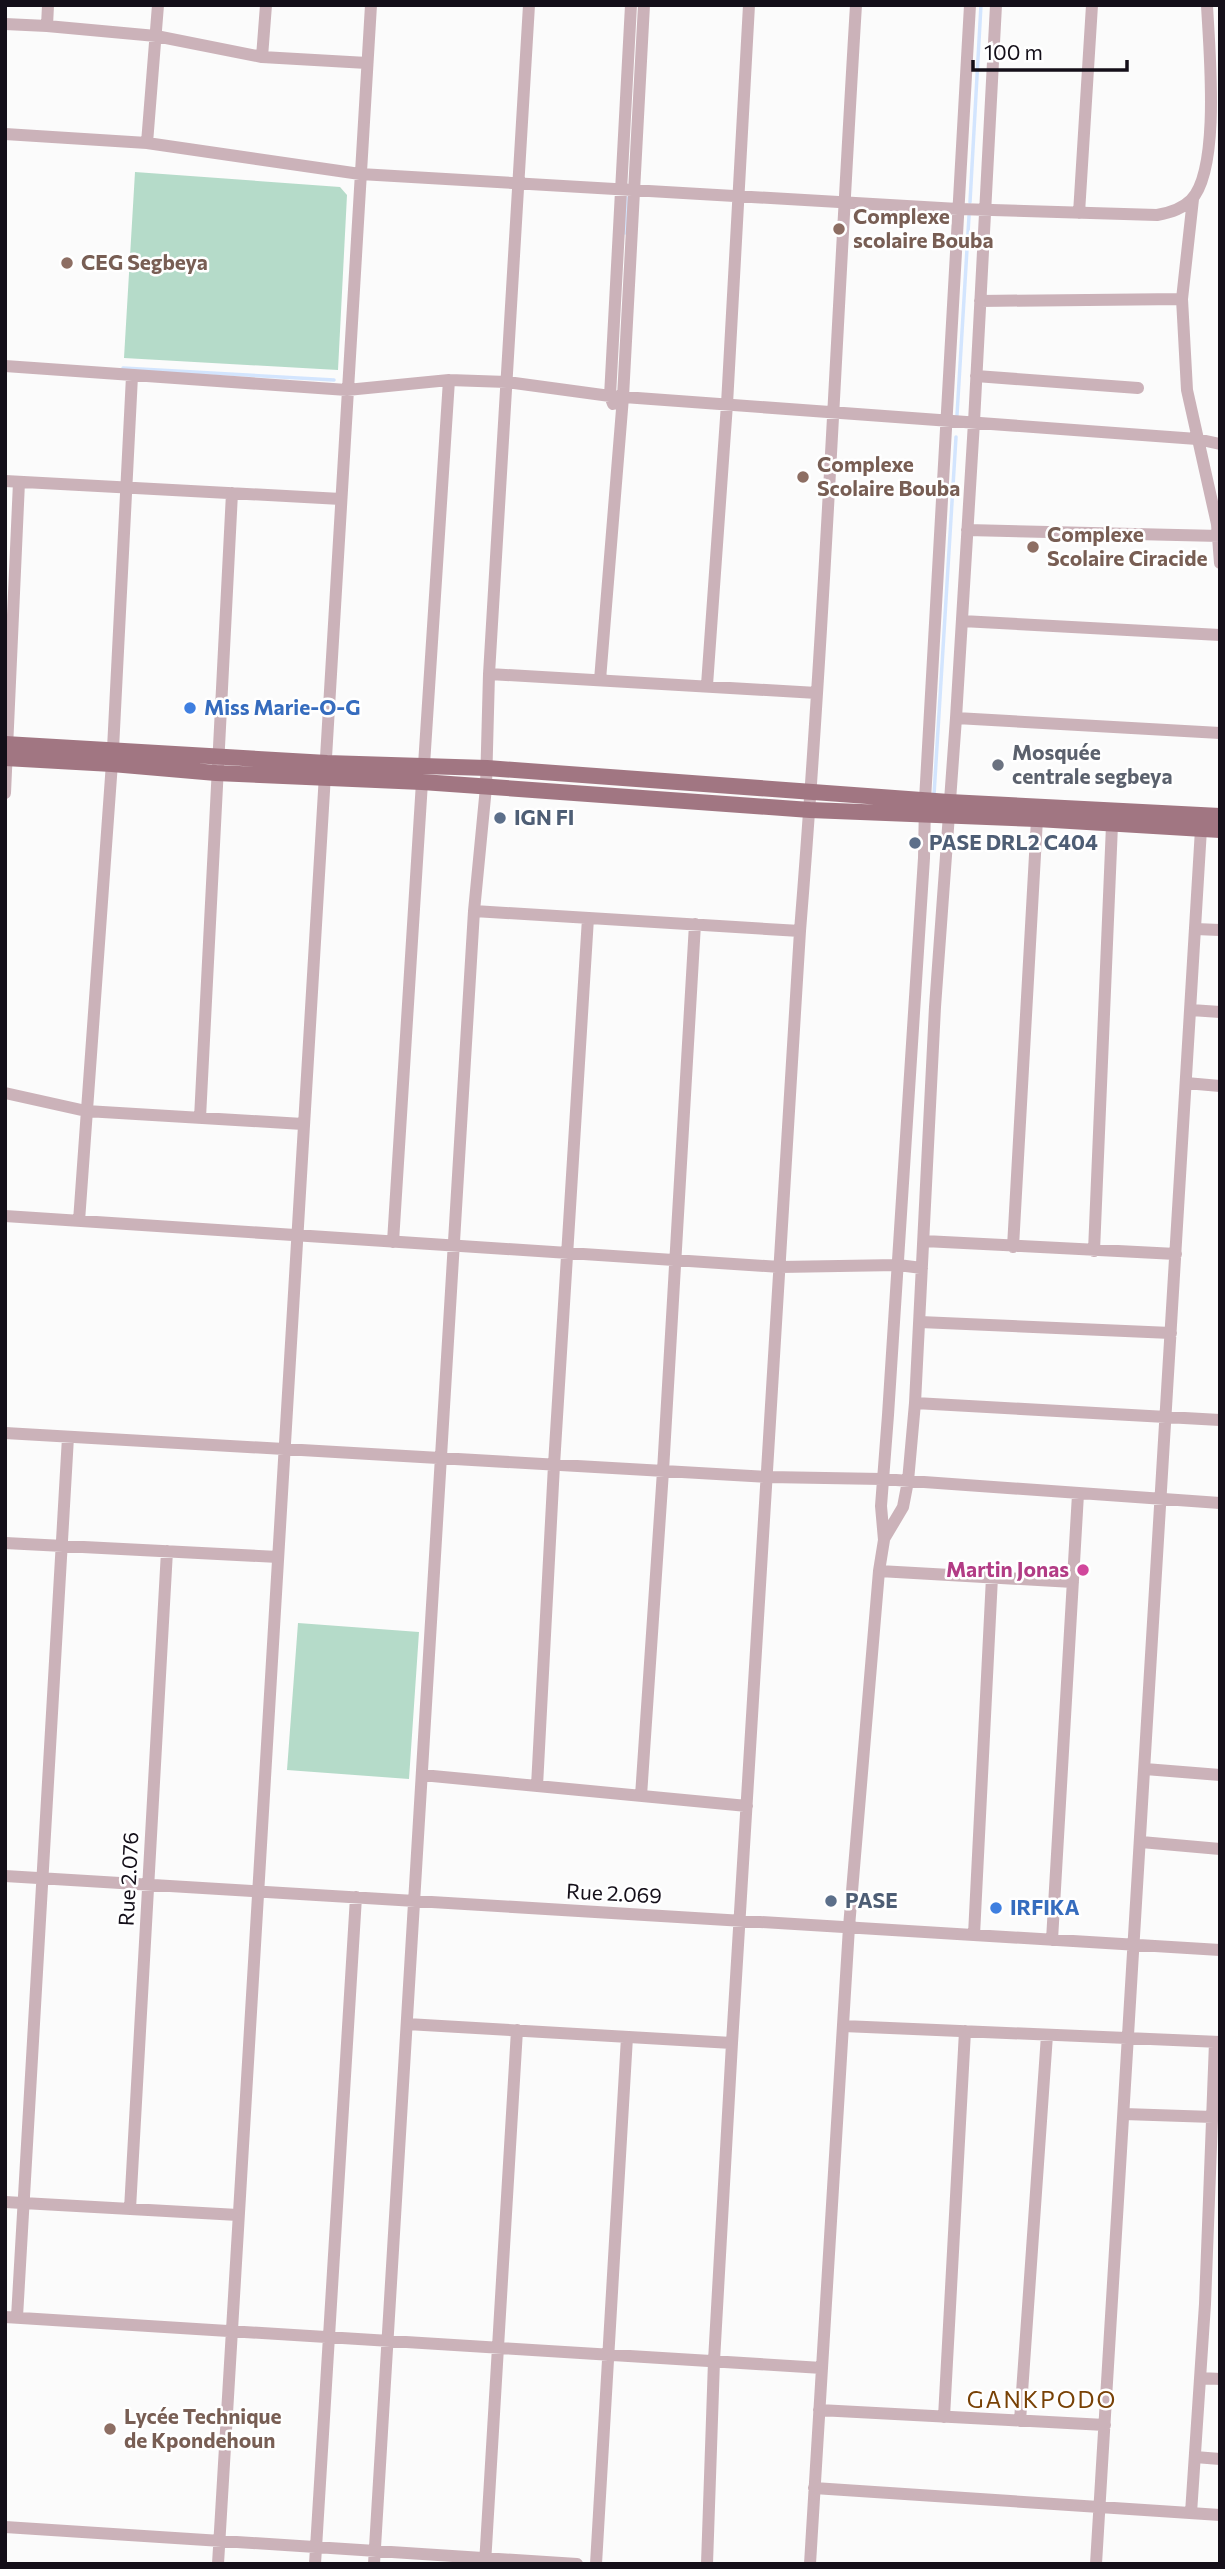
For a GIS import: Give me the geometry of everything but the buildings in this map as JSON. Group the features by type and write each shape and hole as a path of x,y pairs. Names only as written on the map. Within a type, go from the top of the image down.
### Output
{"main road":[{"path":"6,751 113,756 219,756 422,782 810,810 925,808 1220,816"},
{"path":"113,756 216,773 326,771 424,765 486,768 811,791 925,808"},
{"path":"949,809 1112,825 1220,830"}],"street":[{"path":"47,26 48,5"},
{"path":"147,143 158,5"},
{"path":"262,57 266,5"},
{"path":"218,2564 371,5"},
{"path":"375,2557 474,911 486,787 489,674 529,5"},
{"path":"600,680 620,424 616,396 627,190 631,5"},
{"path":"627,190 644,5"},
{"path":"707,685 727,404 749,5"},
{"path":"707,2564 714,2361 732,2043 800,930 835,411 856,5"},
{"path":"810,2564 849,1927 879,1571 884,1540 882,1479 898,1265 970,5"},
{"path":"884,1540 903,1507 915,1403 935,1007 957,718 996,5"},
{"path":"1079,213 1092,5"},
{"path":"1207,5 1215,51 1212,113 1202,178 1193,199 1182,299 1187,390 1217,524 1220,563"},
{"path":"5,24 156,36 262,57 367,63"},
{"path":"5,135 147,143 360,174 958,209 1157,215 1168,213 1193,199"},
{"path":"980,301 1182,299"},
{"path":"5,366 347,390 449,380 507,382 616,396 948,419 1197,439 1220,444"},
{"path":"79,1221 113,756 132,376"},
{"path":"976,376 1138,388"},
{"path":"424,765 449,380"},
{"path":"5,481 341,499"},
{"path":"5,793 19,482"},
{"path":"200,1118 232,493"},
{"path":"967,530 1219,536"},
{"path":"962,621 1220,635"},
{"path":"489,674 817,693"},
{"path":"957,718 1220,733"},
{"path":"393,1242 422,782"},
{"path":"1013,1247 1037,819"},
{"path":"1094,1251 1112,825"},
{"path":"1096,2564 1201,829"},
{"path":"474,911 800,930"},
{"path":"537,1786 588,918"},
{"path":"641,1796 695,924"},
{"path":"1195,929 1220,930"},
{"path":"1191,1010 1220,1012"},
{"path":"1186,1083 1220,1086"},
{"path":"5,1093 86,1111 303,1124"},
{"path":"5,1216 780,1267 898,1265 922,1268"},
{"path":"924,1241 1176,1254"},
{"path":"920,1322 1171,1333"},
{"path":"915,1403 1220,1420"},
{"path":"5,1433 768,1477 882,1479 1220,1503"},
{"path":"68,1437 24,2203 11,2317 822,2368"},
{"path":"1052,1940 1078,1494"},
{"path":"5,1543 278,1557"},
{"name":"Rue 2.076","path":"130,2209 167,1551"},
{"path":"879,1571 1073,1582"},
{"path":"974,1935 992,1577"},
{"path":"1145,1769 1220,1775"},
{"path":"422,1775 747,1806"},
{"path":"1141,1842 1220,1849"},
{"name":"Rue 2.069","path":"5,1876 1220,1950"},
{"path":"315,2564 356,1897"},
{"path":"407,2024 732,2043"},
{"path":"843,2026 1217,2042 1201,2378 1191,2513"},
{"path":"485,2561 517,2030"},
{"path":"944,2417 965,2031"},
{"path":"1020,2421 1047,2035"},
{"path":"596,2564 627,2037"},
{"path":"1124,2114 1213,2118"},
{"path":"5,2202 238,2215"},
{"path":"1205,2304 1220,2305"},
{"path":"1201,2378 1220,2379"},
{"path":"819,2410 1105,2425"},
{"path":"1195,2457 1220,2459"},
{"path":"814,2488 1220,2515"},
{"path":"5,2527 316,2547 375,2557 577,2564"}],"green space":[{"path":"135,172 340,187 347,195 338,370 124,358"},
{"path":"298,1623 419,1632 409,1779 287,1770"}],"waterway":[{"path":"970,202 981,5"},
{"path":"625,233 627,198"},
{"path":"957,415 969,216"},
{"path":"123,368 334,380"},
{"path":"934,795 956,437"}],"place":[{"name":"Complexe scolaire Bouba","path":"839,229"},
{"name":"CEG Segbeya","path":"67,263"},
{"name":"Complexe Scolaire Bouba","path":"803,477"},
{"name":"Complexe Scolaire Ciracide","path":"1033,547"},
{"name":"Miss Marie-O-G","path":"190,708"},
{"name":"Mosquée centrale segbeya","path":"998,765"},
{"name":"IGN FI","path":"500,818"},
{"name":"PASE DRL2 C404","path":"915,843"},
{"name":"Martin Jonas","path":"1083,1570"},
{"name":"PASE","path":"831,1901"},
{"name":"IRFIKA","path":"996,1908"},
{"name":"Lycée Technique de Kpondehoun","path":"110,2429"}],"district":[{"name":"GANKPODO","path":"1042,2400"}]}
